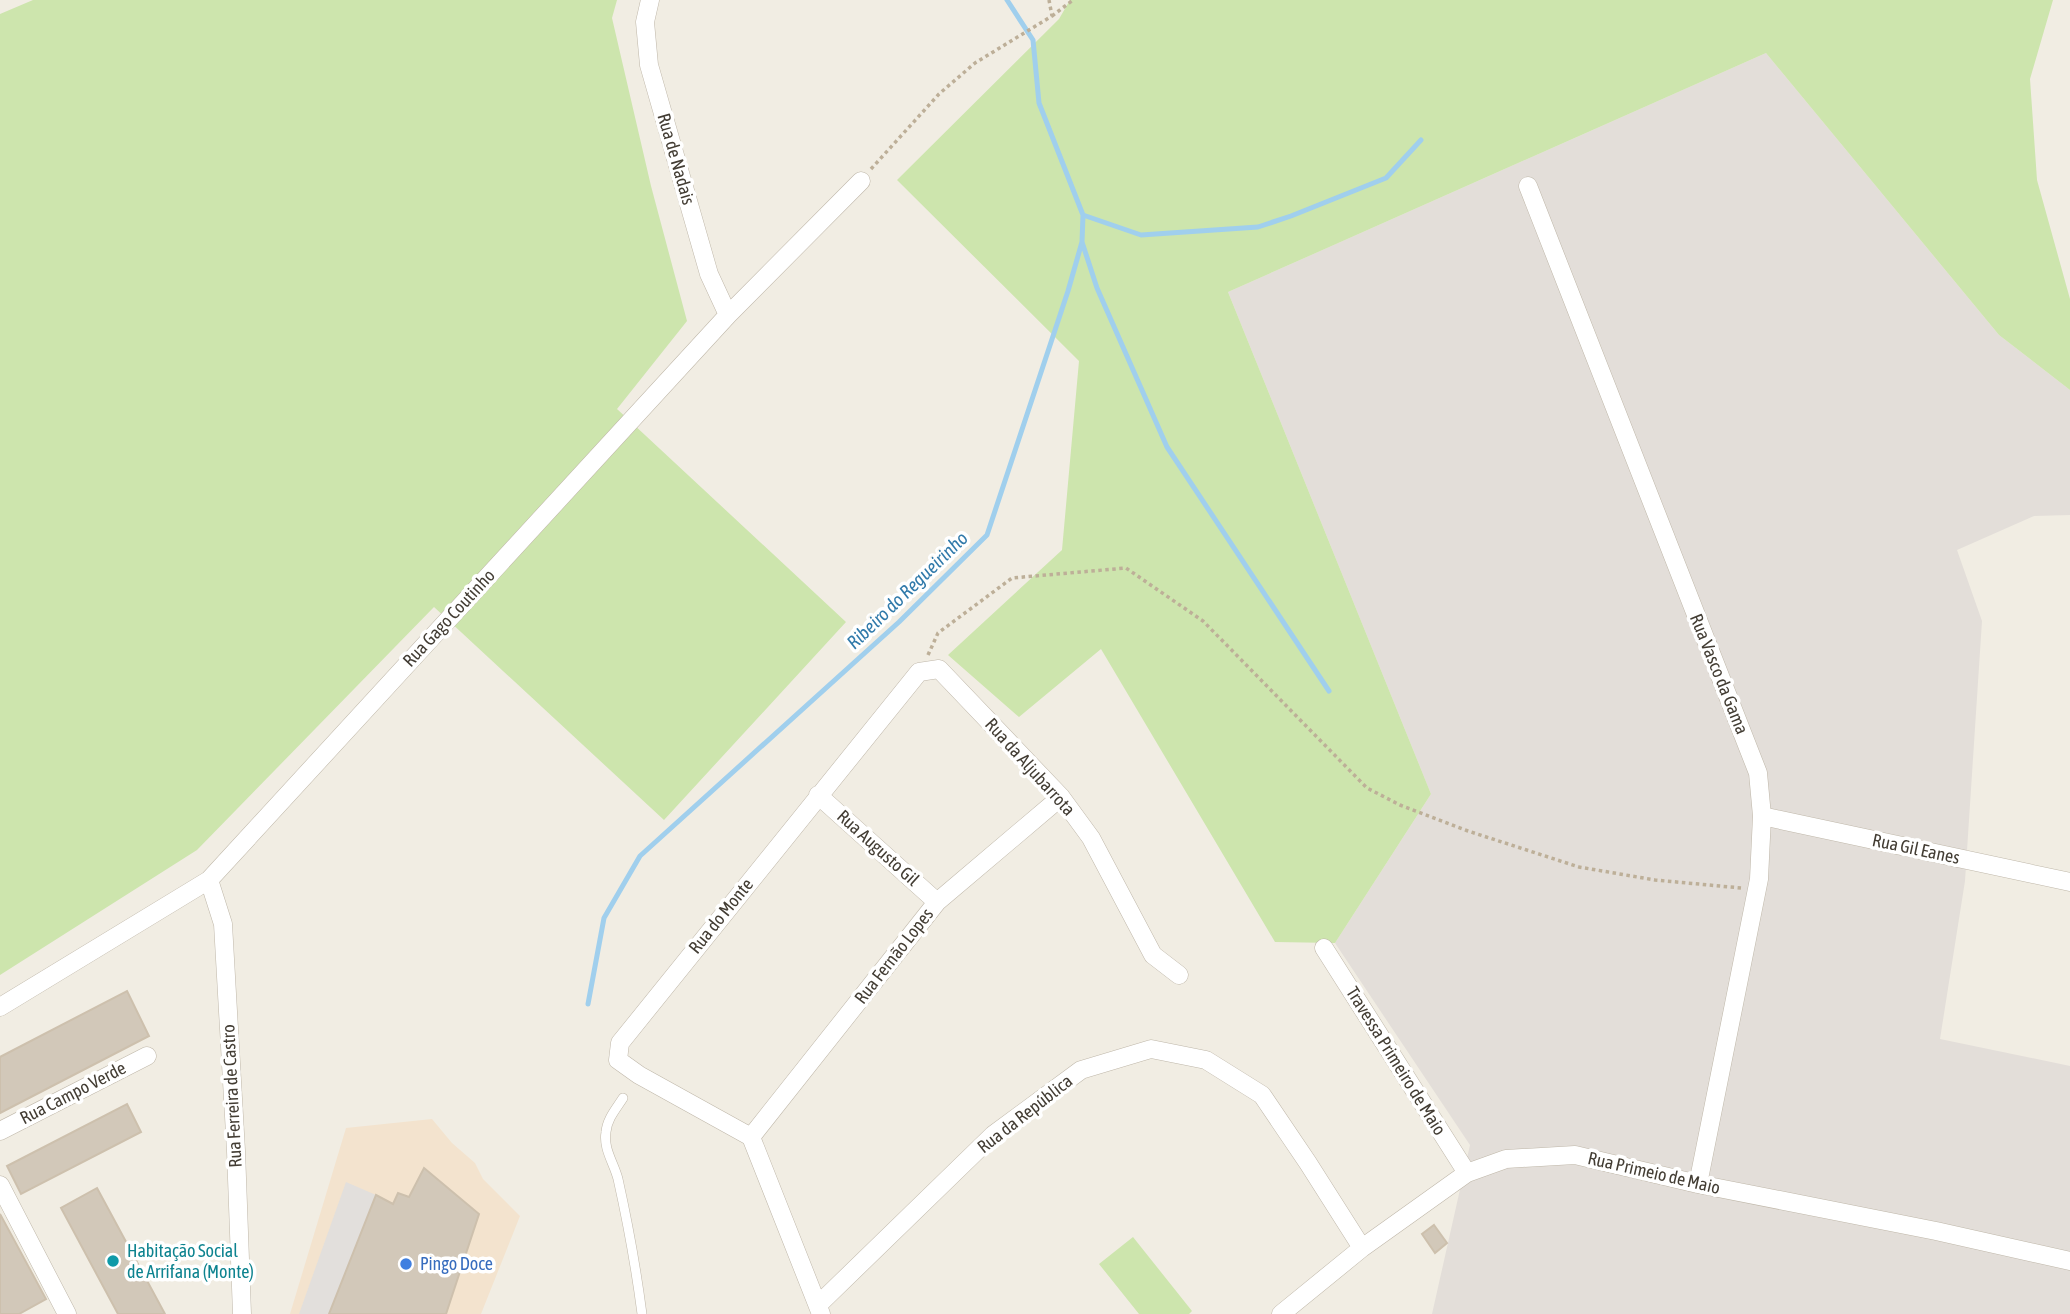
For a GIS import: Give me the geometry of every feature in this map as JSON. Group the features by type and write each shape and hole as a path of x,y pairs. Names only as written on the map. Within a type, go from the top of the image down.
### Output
{"street":[{"name":"Rua de Nadais","path":"650,0 645,22 649,65 709,274 728,314"},
{"name":"Rua Gago Coutinho","path":"0,1007 209,880 728,314 861,181"},
{"name":"Rua Vasco da Gama","path":"1528,186 1758,774 1762,816 1757,889 1698,1184"},
{"name":"Rua da Aljubarrota","path":"919,672 939,669 1061,797 1091,838 1153,955 1179,975"},
{"name":"Rua do Monte","path":"751,1137 639,1075 618,1060 620,1043 919,672"},
{"name":"Rua Augusto Gil","path":"818,795 937,902"},
{"name":"Rua Fernão Lopes","path":"751,1137 937,902 1061,797"},
{"name":"Rua Gil Eanes","path":"1762,816 2070,882"},
{"name":"Rua Ferreira de Castro","path":"209,880 223,924 242,1314"},
{"name":"Travessa Primeiro de Maio","path":"1324,948 1467,1173"},
{"name":"Rua da República","path":"820,1310 993,1135 1081,1070 1151,1049 1206,1060 1262,1095 1362,1248"},
{"name":"Rua Campo Verde","path":"0,1131 147,1056"},
{"path":"751,1137 820,1310"},
{"name":"Rua Primeio de Maio","path":"1281,1314 1362,1248 1467,1173 1506,1159 1574,1155 1698,1184 1936,1231 2070,1261"},
{"path":"0,1185 68,1314"}],"lane":[{"path":"623,1098 611,1116 605,1141 615,1166 631,1238 642,1314"}],"path":[{"path":"1049,0 1052,16"},
{"path":"861,181 939,94 975,63 1022,36 1073,0"},
{"path":"919,672 938,634 1012,578 1126,568 1203,621 1367,788 1400,805 1468,831 1579,867 1655,880 1757,889"}],"shaded area":[{"path":"1766,53 1999,335 2070,390 2070,515 2034,516 1957,550 1982,621 1965,881 1940,1039 2070,1066 2070,1314 1432,1314 1470,1145 1335,943 1431,794 1228,292"},
{"path":"432,1119 452,1143 475,1163 483,1179 520,1216 481,1314 290,1314 346,1128"},
{"path":"346,1182 376,1195 329,1314 299,1314"}],"green space":[{"path":"33,0 617,0 612,18 651,186 687,321 617,409 846,622 664,820 434,607 197,850 0,975 0,14"},
{"path":"1070,0 2053,0 2030,79 2037,180 2070,299 2070,390 1999,335 1766,53 1228,292 1431,794 1335,943 1275,942 1101,649 1019,717 948,655 1062,550 1079,361 897,180 1059,19"},
{"path":"1133,1237 1192,1311 1189,1314 1139,1314 1099,1264"}],"building":[{"path":"127,991 149,1036 0,1113 0,1057"},
{"path":"127,1104 141,1132 21,1194 7,1166"},
{"name":"Pingo Doce","path":"424,1168 479,1214 446,1314 329,1314 376,1195 393,1204 398,1193 409,1197"},
{"name":"Habitação Social de Arrifana (Monte)","path":"97,1188 165,1314 118,1314 61,1208"},
{"path":"0,1214 46,1299 19,1314 0,1314"},
{"path":"1434,1225 1447,1243 1435,1253 1422,1234"}],"waterway":[{"name":"Ribeiro do Regueirinho","path":"588,1004 604,918 640,856 899,622 987,535 1082,242 1083,215 1039,103 1033,40 1007,0"},
{"path":"1083,215 1141,235 1258,227 1386,178 1421,140"},
{"path":"1082,242 1097,288 1167,447 1329,691"}],"place":[{"name":"Habitação Social de Arrifana (Monte)","path":"113,1261"},
{"name":"Pingo Doce","path":"406,1264"}]}
